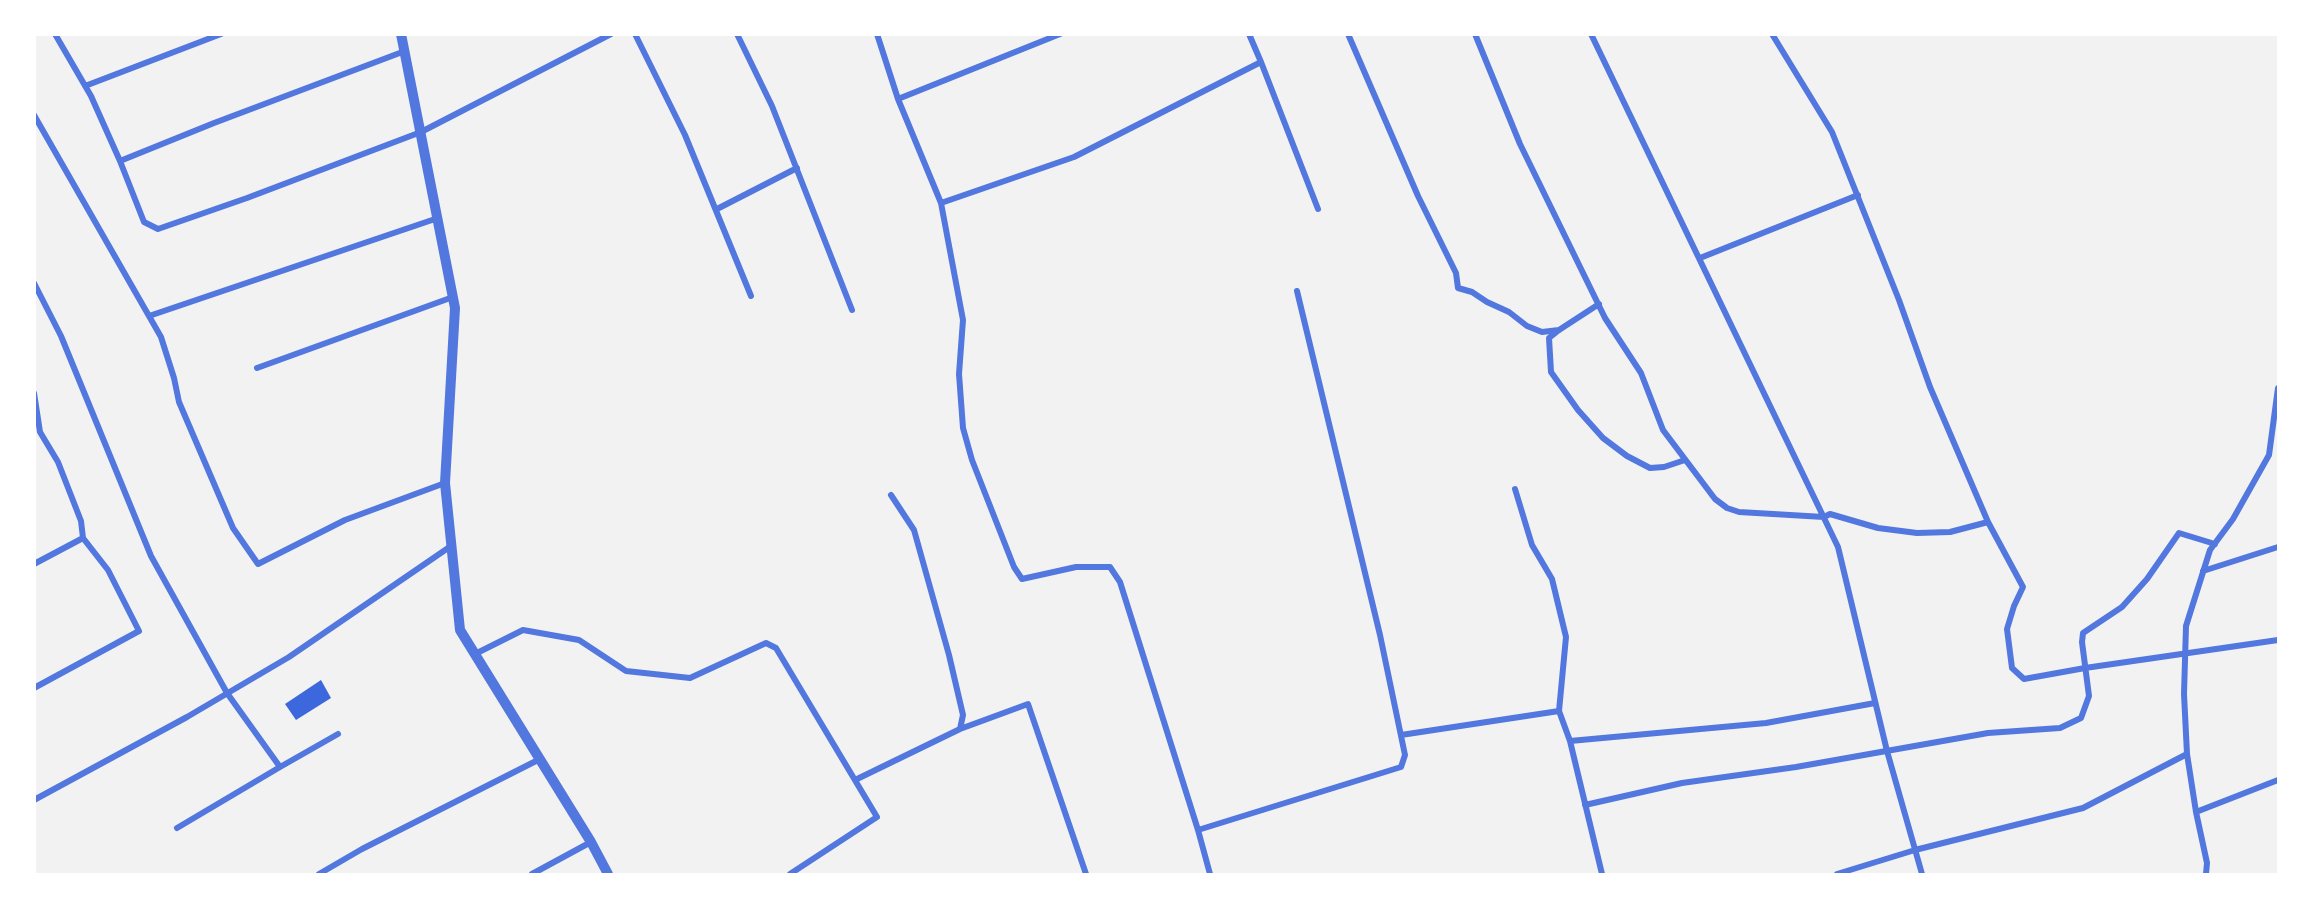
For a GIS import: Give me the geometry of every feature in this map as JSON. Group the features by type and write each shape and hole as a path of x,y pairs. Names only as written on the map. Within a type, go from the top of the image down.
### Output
{"street":[{"path":"55,34 85,86 120,161 144,222 158,229 421,132 611,34"},
{"path":"85,86 221,34"},
{"path":"401,34 455,308 445,483 460,630 609,874"},
{"path":"635,34 685,135 717,208 751,296"},
{"path":"737,34 772,106 852,310"},
{"path":"877,34 898,99 941,203 963,320 959,374 963,428 972,460 1014,567 1022,579 1076,567 1110,567 1120,582 1210,874"},
{"path":"898,99 1060,34"},
{"path":"1249,34 1318,209"},
{"path":"1348,34 1418,196 1456,273 1458,288 1472,292 1509,312 1527,326 1542,332 1559,330"},
{"path":"1475,34 1520,144 1599,304 1641,373 1663,430 1715,499 1726,508 1738,512 1824,517 1830,514 1878,528 1917,533 1950,531 1988,522"},
{"path":"1591,34 1838,547 1887,751 1922,874"},
{"path":"1772,34 1832,132 1899,300 1930,387 1988,522 2023,587 2007,629 2012,668 2024,679 2278,640"},
{"path":"120,161 405,51"},
{"path":"941,203 1074,157 1261,62"},
{"path":"34,115 161,337 180,402 233,528 258,564 345,520 445,483"},
{"path":"717,208 797,168"},
{"path":"1700,258 1858,195"},
{"path":"149,316 438,218"},
{"path":"34,283 61,336 151,556 227,693 280,767"},
{"path":"1198,830 1401,767 1405,754 1380,635 1297,291"},
{"path":"257,368 453,297"},
{"path":"1599,304 1549,338 1551,372 1578,410 1603,438 1627,456 1650,468 1664,467 1685,460"},
{"path":"2206,874 2207,862 2187,754 2184,694 2186,626 2210,550 2233,519 2269,455 2278,388"},
{"path":"34,393 40,432 58,462 81,521 83,538 108,570 139,631 34,688"},
{"path":"34,438 40,432"},
{"path":"1515,489 1532,545 1552,579 1566,637 1559,711 1570,741 1602,874"},
{"path":"891,495 914,530 949,655 963,715 960,729"},
{"path":"1585,805 1682,783 1796,767 1988,733 2060,728 2081,718 2089,696 2082,642 2083,633 2122,607 2147,579 2179,533 2214,544"},
{"path":"34,564 83,538"},
{"path":"34,800 187,717 289,657 451,546"},
{"path":"2204,571 2278,548"},
{"path":"475,654 523,630 579,640 626,671 690,678 766,643 777,648 876,817 790,874"},
{"path":"1570,741 1766,723 1875,703"},
{"path":"855,780 960,729 1028,704 1086,874"},
{"path":"1401,735 1559,711"},
{"path":"177,828 338,734"},
{"path":"1837,874 1915,850 2083,807 2187,754"},
{"path":"319,874 362,849 540,759"},
{"path":"2196,812 2278,780"},
{"path":"532,874 591,842"}],"building":[{"path":"321,680 331,698 296,720 285,704"}]}
